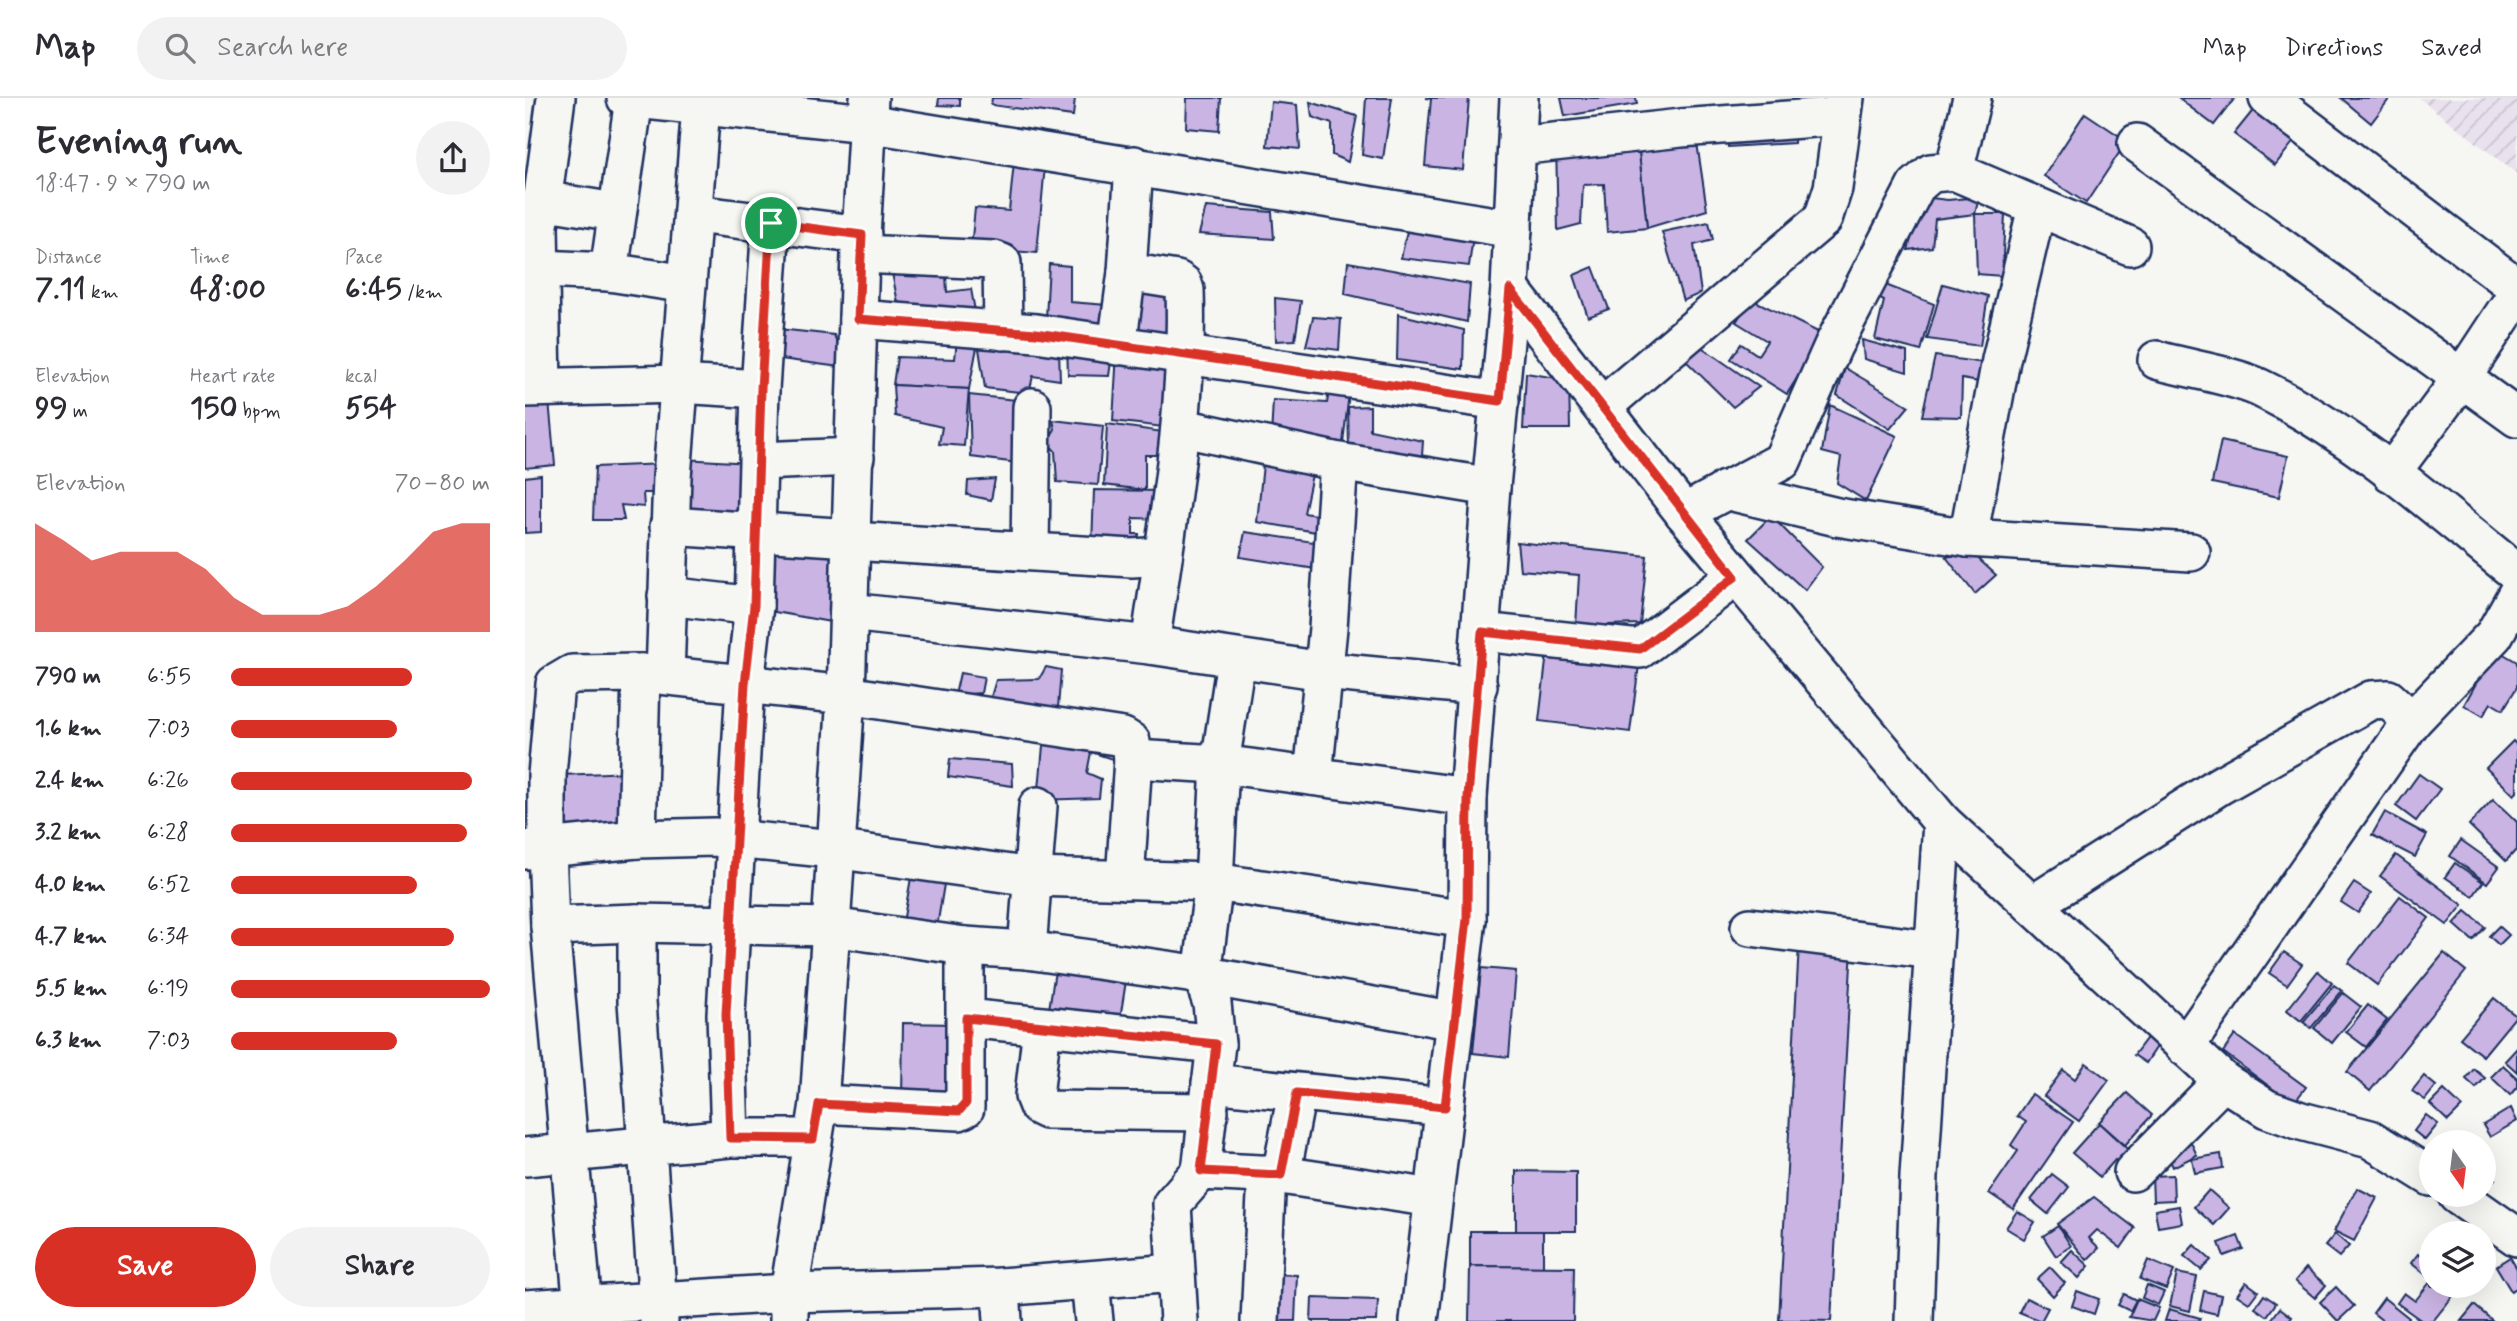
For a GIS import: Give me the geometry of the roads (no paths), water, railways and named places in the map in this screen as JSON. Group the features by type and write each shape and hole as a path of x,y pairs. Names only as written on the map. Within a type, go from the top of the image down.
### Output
{"street":[{"path":"556,98 535,217 540,269 533,388 679,384 761,389"},
{"path":"626,98 701,106 868,111 1134,165 1513,229"},
{"path":"1419,1321 1467,919 1468,797 1491,487 1510,289 1519,98"},
{"path":"1954,171 1972,98"},
{"path":"2268,98 2517,287"},
{"path":"609,271 615,212 633,99"},
{"path":"637,839 653,674 667,596 669,526 687,284 695,214 701,106"},
{"path":"1517,146 1843,107 1833,188 1823,219 1603,406"},
{"path":"789,1307 816,1121 831,927 846,695 858,319 868,111"},
{"path":"2137,143 2517,418"},
{"path":"1117,346 1127,272 1134,165"},
{"path":"1684,513 1782,461 1833,345 1916,186 1931,173 1954,171 2130,246"},
{"path":"1968,538 2001,360 2036,206"},
{"path":"535,217 615,212"},
{"path":"695,214 771,223 861,245 1002,263 1003,331"},
{"path":"730,1138 726,1014 745,684 754,606 761,389 771,223"},
{"path":"540,269 609,271 687,284"},
{"path":"1127,272 1183,284 1188,355 1182,428 1150,645"},
{"path":"1510,289 1735,577 1942,822 2223,1081 2267,1109 2370,1139 2419,1170"},
{"path":"2391,473 2461,379 2517,294"},
{"path":"858,319 1003,331 1500,401"},
{"path":"2157,360 2259,387 2327,428 2391,473 2517,573"},
{"path":"1030,550 1032,407"},
{"path":"1182,428 1339,462 1491,487"},
{"path":"759,461 855,457"},
{"path":"1313,776 1339,462"},
{"path":"1725,490 1837,517 1968,538 2191,552"},
{"path":"669,526 836,537 851,541 1132,558 1163,556"},
{"path":"1482,632 1640,649 1735,577"},
{"path":"2185,1047 2412,721 2505,643 2517,594"},
{"path":"667,596 754,606"},
{"path":"849,612 1150,645 1323,671 1478,686"},
{"path":"1179,1321 1174,1273 1172,1204 1201,1171 1210,1097 1216,1044 1212,1003 1202,975 1214,882 1220,765 1236,660"},
{"path":"584,1313 550,926 536,850 538,702 563,677 653,674 846,695 1123,737 1131,743 1133,759 1125,880"},
{"path":"2032,905 2200,798 2371,699 2388,699 2412,721"},
{"path":"1133,759 1220,765 1468,797"},
{"path":"1027,950 1038,806"},
{"path":"1915,1321 1919,1176 1942,822"},
{"path":"536,850 637,839 737,839 834,849 1032,877 1214,882 1467,919"},
{"path":"550,926 637,923 831,927 965,946 1027,950 1202,975 1455,1021"},
{"path":"637,923 637,1001 658,1311"},
{"path":"1750,927 1933,950"},
{"path":"525,1157 730,1138 816,1121 959,1111 966,1103 965,946"},
{"path":"966,1018 1216,1044"},
{"path":"1042,1027 1034,1096 1038,1106 1046,1110 1297,1093 1445,1107"},
{"path":"2133,1172 2223,1081"},
{"path":"1261,1321 1274,1174 1297,1093"},
{"path":"1201,1171 1274,1174 1433,1198"},
{"path":"2476,1208 2517,1237"},
{"path":"525,1309 584,1313 1002,1304 1090,1281 1174,1273"},
{"path":"1090,1281 1094,1321"}]}
